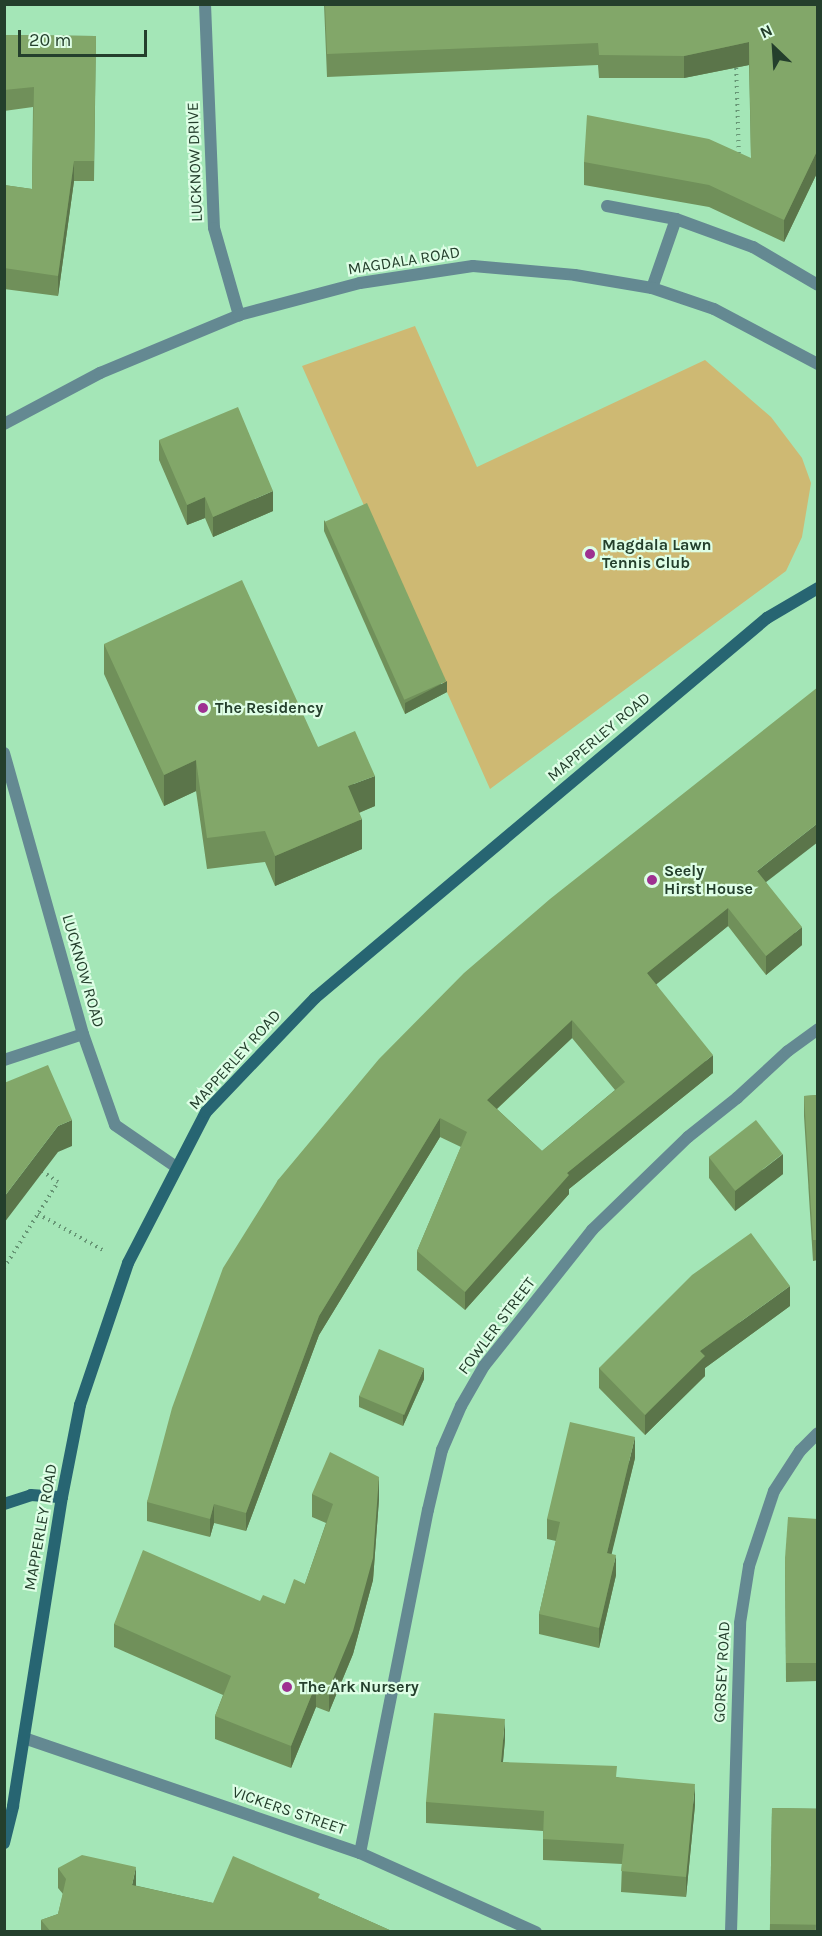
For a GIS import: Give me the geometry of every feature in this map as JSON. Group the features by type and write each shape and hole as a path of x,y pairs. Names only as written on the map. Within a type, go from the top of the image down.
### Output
{"street":[{"name":"LUCKNOW DRIVE","path":"205,4 214,228 239,315"},
{"path":"607,206 676,219 753,247 818,285"},
{"path":"651,288 676,219"},
{"name":"MAGDALA ROAD","path":"4,424 100,373 239,315 360,283 473,267 575,275 651,288 714,309 818,364"},
{"name":"MAPPERLEY ROAD","path":"4,1843 24,1738 62,1497 80,1404 128,1263 206,1112 315,998 758,625 818,588"},
{"name":"LUCKNOW ROAD","path":"4,753 83,1034 115,1125 176,1167"},
{"name":"FOWLER STREET","path":"360,1853 428,1510 442,1450 461,1406 484,1366 592,1230 688,1137 737,1098 788,1051 818,1029"},
{"path":"4,1060 83,1034"},
{"name":"GORSEY ROAD","path":"731,1932 740,1623 749,1566 774,1491 800,1451 818,1433"},
{"path":"4,1504 31,1496 62,1497"},
{"name":"VICKERS STREET","path":"24,1738 360,1853 536,1932"}],"path":[{"path":"731,160 740,164 735,54"},
{"path":"4,1268 58,1182 31,1163"},
{"path":"38,1214 128,1263"}],"shaded area":[{"name":"Magdala Lawn Tennis Club","path":"415,326 477,467 705,360 771,417 802,458 811,483 802,537 786,571 490,789 302,366"}],"building":[{"path":"325,4 818,4 818,149 784,220 709,185 584,162 587,115 709,139 751,158 749,42 684,56 599,55 598,43 327,54"},
{"path":"4,35 96,36 94,161 74,161 58,276 4,268 4,185 32,189 34,87 4,90"},
{"path":"238,407 273,491 213,517 205,497 187,505 159,440"},
{"path":"367,503 446,681 404,700 325,522"},
{"path":"242,580 318,747 355,731 375,776 348,786 362,819 275,856 265,831 207,838 196,760 164,775 104,644"},
{"path":"818,687 818,823 757,871 802,927 766,956 728,908 647,973 713,1055 567,1173 569,1175 465,1292 417,1251 467,1132 440,1118 319,1316 246,1513 214,1504 210,1519 147,1502 172,1408 223,1268 278,1180 379,1059 464,973 550,899","holes":["572,1020 625,1082 542,1151 487,1100"]},
{"path":"48,1065 72,1120 58,1126 4,1197 4,1083"},
{"path":"818,1095 818,1240 813,1240 804,1096"},
{"path":"756,1120 782,1154 735,1191 709,1157"},
{"path":"751,1233 790,1286 700,1351 705,1356 645,1415 599,1368 692,1275"},
{"path":"379,1349 424,1368 404,1415 359,1396"},
{"path":"570,1422 635,1437 607,1553 616,1555 599,1628 539,1614 560,1522 547,1519"},
{"path":"330,1452 379,1477 373,1558 353,1631 329,1689 316,1684 291,1746 215,1716 231,1676 114,1624 143,1550 260,1601 263,1595 285,1604 294,1579 305,1584 333,1504 312,1494"},
{"path":"788,1517 818,1519 818,1663 786,1663 785,1558"},
{"path":"434,1713 505,1719 501,1762 617,1766 616,1777 695,1784 686,1877 621,1871 624,1844 543,1839 544,1811 426,1802"},
{"path":"772,1808 818,1809 816,1925 770,1924"},
{"path":"82,1855 136,1867 132,1885 213,1903 233,1856 320,1894 318,1898 394,1932 51,1932 41,1920 58,1914 66,1879 58,1868"}],"place":[{"name":"Magdala Lawn Tennis Club","path":"590,554"},
{"name":"The Residency","path":"203,708"},
{"name":"Seely Hirst House","path":"652,880"},
{"name":"The Ark Nursery","path":"287,1687"}]}
